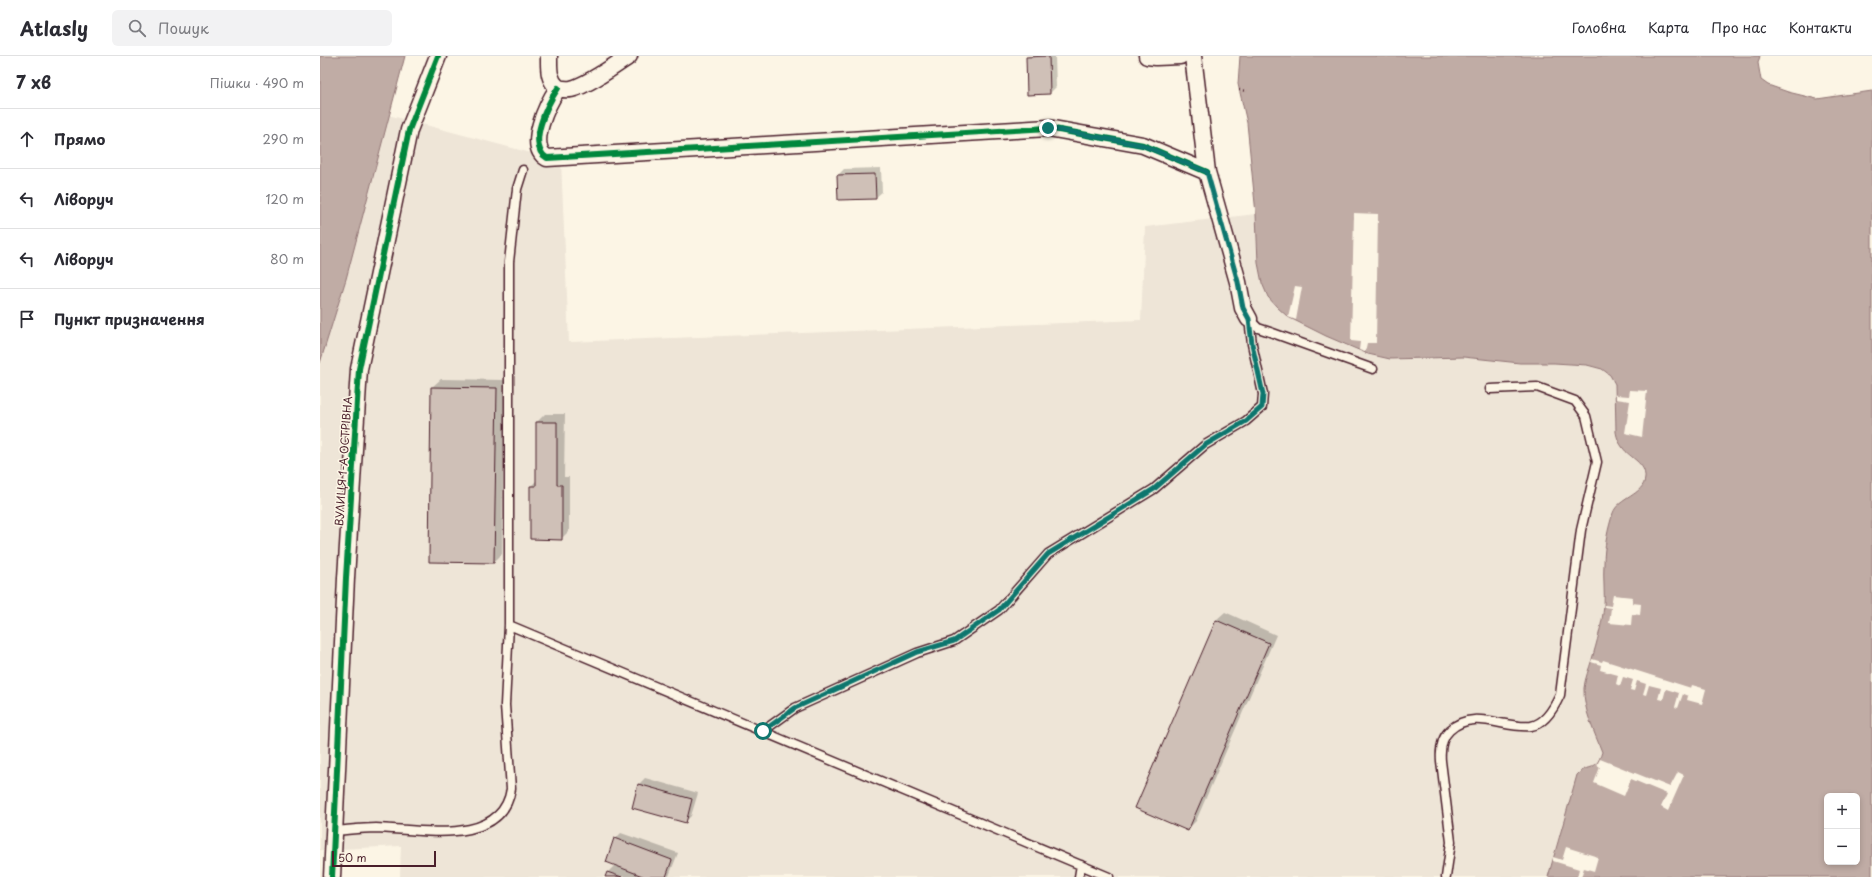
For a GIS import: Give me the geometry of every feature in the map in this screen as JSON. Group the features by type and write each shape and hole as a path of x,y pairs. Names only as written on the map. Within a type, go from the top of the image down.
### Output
{"street":[{"name":"ВУЛИЦЯ 1-А ОСТРІВНА","path":"332,877 346,578 360,369 410,130 438,56"},
{"path":"549,56 549,74 551,80 558,88 571,89 603,73 629,56"},
{"path":"1147,56 1180,56"},
{"path":"1193,56 1207,172 1238,282 1243,308 1249,319"},
{"path":"558,88 548,104 538,143 540,152 547,158 1048,128 1142,145 1207,172"}],"lane":[{"path":"334,832 375,828 448,833 490,823 505,809 509,799 511,789 505,705 509,626 509,262 517,189 523,170"},
{"path":"763,731 795,708 917,652 954,641 999,610 1048,554 1154,489 1205,445 1246,421 1262,407 1263,394 1252,344 1249,319"},
{"path":"1249,319 1258,328 1372,368"},
{"path":"1446,877 1451,842 1440,751 1442,741 1447,732 1464,721 1474,720 1532,726 1544,718 1554,708 1560,695 1580,530 1597,462 1586,416 1574,401 1537,387 1490,389"},
{"path":"509,626 1109,877"},
{"path":"1079,877 1081,865"}],"path":[{"path":"1239,90 1247,91"}],"shaded area":[{"path":"320,56 405,56 346,279 320,363"},
{"path":"1240,56 1760,56 1758,63 1761,80 1768,85 1788,92 1817,99 1872,91 1872,877 1548,877 1577,775 1581,771 1594,766 1602,752 1587,713 1584,688 1601,626 1603,613 1604,558 1609,525 1616,508 1640,489 1644,484 1645,478 1643,468 1626,452 1620,444 1616,432 1615,384 1610,375 1602,369 1587,365 1520,363 1463,357 1390,359 1368,354 1326,336 1288,317 1268,297 1262,283 1258,263 1256,214 1247,123 1238,84"},
{"path":"388,115 561,161 569,342 1141,320 1145,227 1256,214 1258,263 1262,283 1268,297 1288,317 1346,345 1368,354 1390,359 1463,357 1520,363 1587,365 1602,369 1610,375 1615,384 1616,432 1629,455 1637,460 1641,465 1645,478 1644,484 1639,490 1613,511 1604,562 1604,607 1596,645 1587,672 1584,689 1591,721 1602,752 1559,837 1548,877 400,877 401,846 320,850 320,363 346,279"}],"pier":[{"path":"1354,213 1378,214 1376,343 1367,343 1365,352 1359,350 1360,342 1351,341"},
{"path":"1295,286 1302,287 1296,320 1288,317"},
{"path":"1630,390 1647,391 1642,437 1625,433 1630,401 1616,399 1616,395 1629,396"},
{"path":"1613,595 1633,597 1632,603 1641,604 1640,615 1632,614 1631,625 1609,623 1611,608 1604,607 1604,605 1611,606"},
{"path":"1592,659 1602,662 1603,660 1691,688 1692,685 1706,689 1702,704 1687,700 1688,696 1683,694 1678,708 1675,707 1679,693 1666,689 1663,700 1658,699 1661,688 1649,685 1646,695 1643,694 1646,684 1637,681 1634,691 1630,690 1633,680 1623,677 1620,686 1616,684 1618,675 1600,670 1601,665 1591,662"},
{"path":"1600,759 1670,787 1678,772 1684,775 1668,811 1661,807 1667,794 1631,779 1624,796 1594,783 1600,767 1597,765"},
{"path":"1566,847 1598,857 1594,871 1584,868 1581,877 1577,877 1579,869 1553,861 1553,857 1562,860"}],"building":[{"path":"1049,56 1050,94 1027,95 1026,57"},
{"path":"875,174 876,199 838,200 837,175"},
{"path":"431,387 497,388 494,563 429,562"},
{"path":"536,422 557,422 557,485 562,485 562,540 530,539 530,486 536,486"},
{"path":"1216,620 1269,643 1188,831 1135,808"},
{"path":"638,784 692,799 686,823 632,808"},
{"path":"614,838 672,860 666,877 645,877 606,862"},
{"path":"607,872 622,877 605,877"}],"cycle path":[{"path":"332,877 346,578 359,369 409,130 438,56"},
{"path":"558,88 549,104 541,124 539,135 538,144 541,152 547,158 1048,128 1143,145 1207,172"}],"route":[{"path":"763,731 795,708 917,652 954,641 999,610 1048,554 1154,489 1205,445 1246,421 1262,407 1263,394 1252,344 1249,319 1243,308 1238,282 1207,172 1142,145 1048,128"}]}
